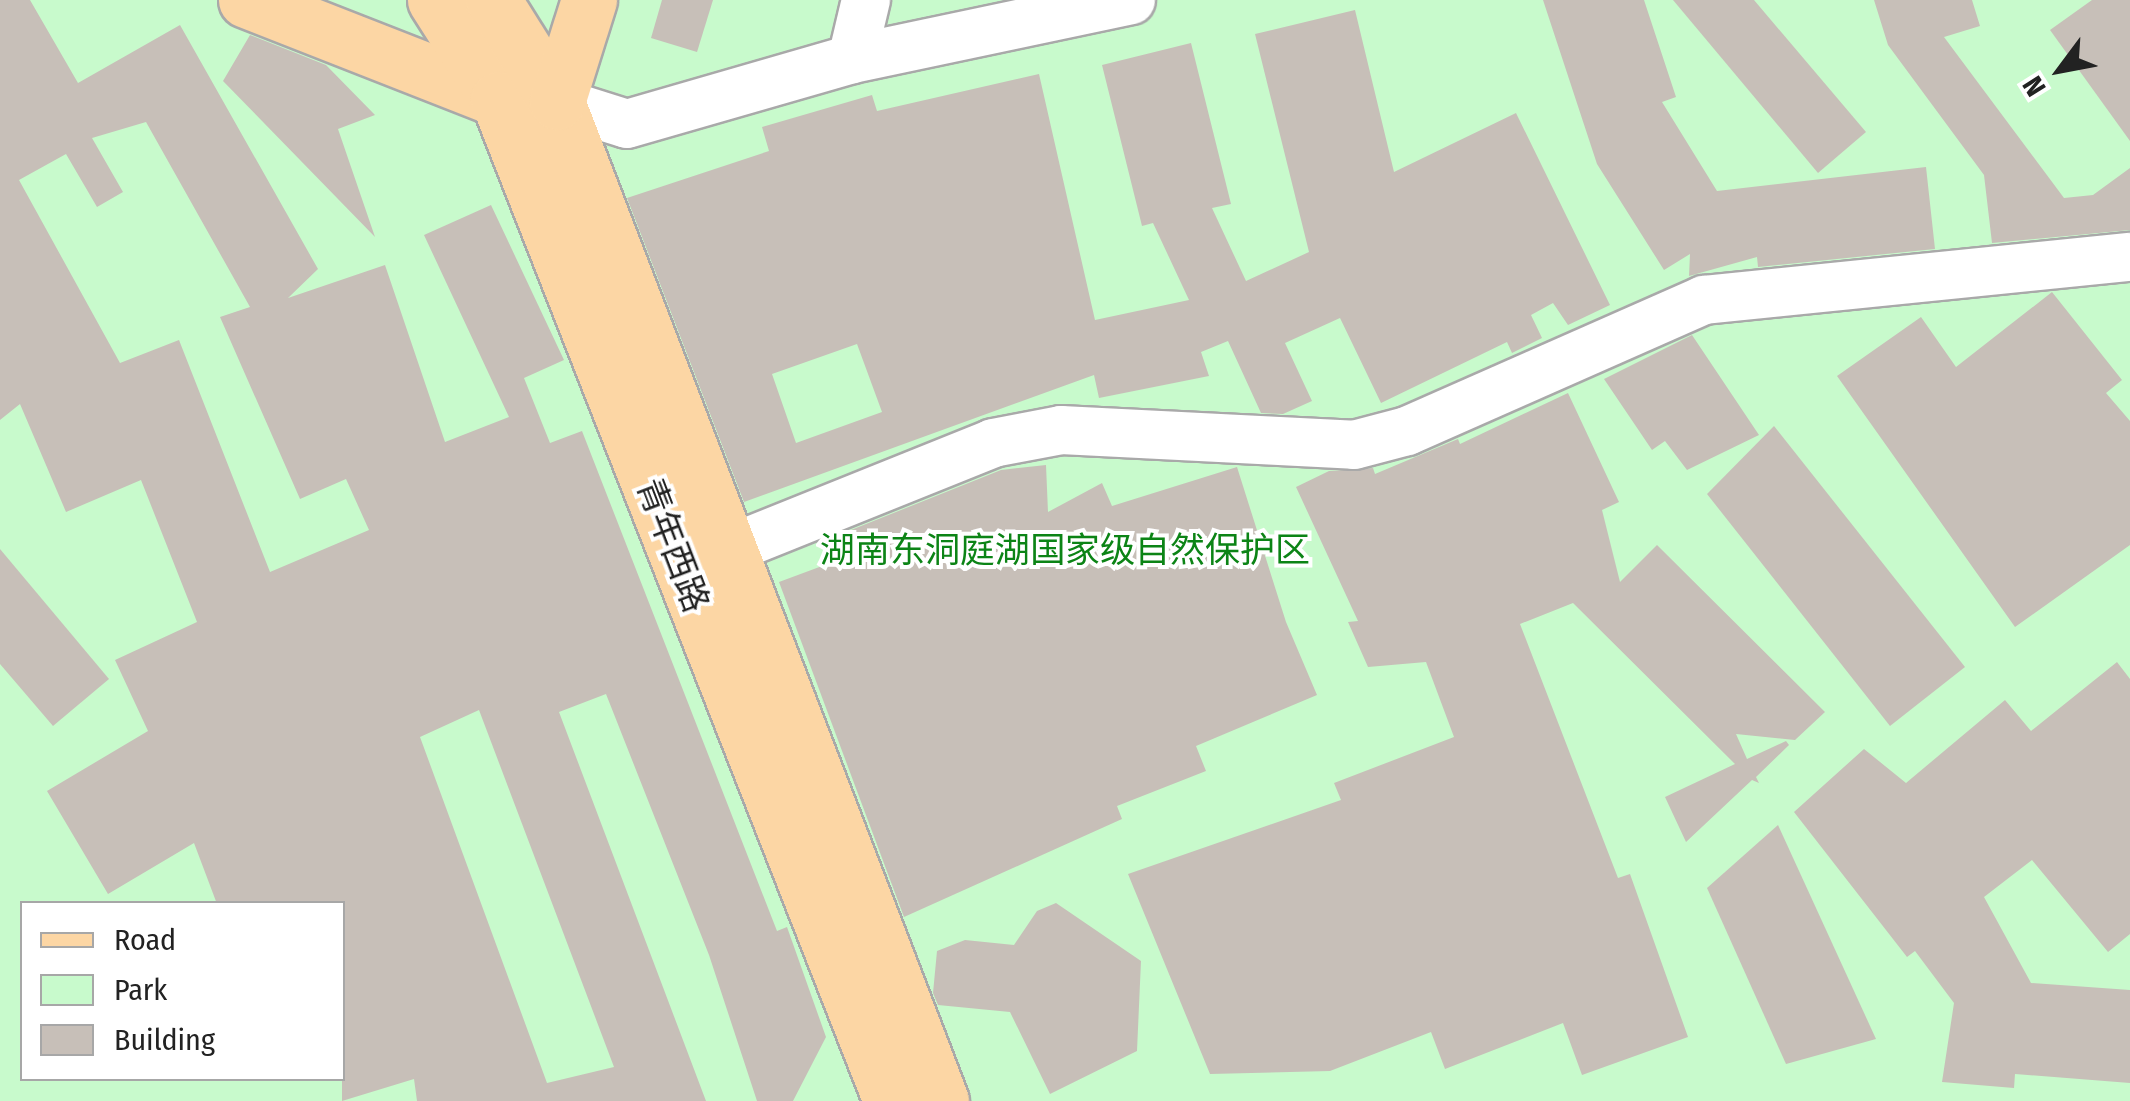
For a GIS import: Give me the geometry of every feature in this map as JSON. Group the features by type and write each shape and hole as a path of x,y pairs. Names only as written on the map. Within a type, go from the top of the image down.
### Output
{"main road":[{"path":"246,0 498,98"},
{"name":"青年西路","path":"435,0 498,98 891,1101"},
{"name":"青年西路","path":"493,0 556,102 725,551 941,1101"},
{"path":"556,102 589,0"}],"street":[{"path":"852,59 866,0"},
{"path":"556,102 627,124 852,59 1131,0"},
{"path":"725,551 993,444 1061,430 1354,444 1408,431 1704,300 2130,257"}],"green space":[{"name":"湖南东洞庭湖国家级自然保护区","path":"0,0 2130,0 2130,1101 0,1101"}],"building":[{"path":"0,0 30,0 78,83 180,25 318,269 288,298 385,265 445,442 509,417 424,235 491,205 564,360 524,378 550,443 582,431 777,931 787,927 826,1037 793,1101 757,1101 709,955 606,694 559,712 706,1101 417,1101 414,1079 342,1101 345,901 216,901 194,843 108,894 47,791 148,731 115,660 197,622 141,480 66,512 20,404 0,420","holes":["146,122 250,307 220,317 300,499 346,479 369,530 270,572 179,340 120,363 19,180 66,154 97,207 123,192 92,138","479,710 614,1067 547,1083 420,737"]},
{"path":"662,0 713,0 697,52 651,38"},
{"path":"1543,0 1644,0 1676,97 1662,102 1717,191 1926,167 1935,249 1758,267 1757,257 1689,276 1690,254 1664,270 1597,164"},
{"path":"1673,0 1754,0 1866,132 1818,173"},
{"path":"1874,0 1972,0 1980,26 1944,37 2064,198 2093,195 2130,168 2130,230 1992,243 1984,175 1888,45"},
{"path":"2092,0 2130,0 2130,141 2050,30"},
{"path":"1355,10 1394,172 1516,113 1610,305 1568,325 1553,303 1531,315 1542,338 1512,353 1507,342 1381,403 1340,318 1285,343 1312,401 1283,414 1261,413 1228,341 1201,352 1209,376 1099,398 1094,375 744,502 627,198 769,151 762,127 872,95 877,111 1039,74 1095,320 1189,300 1153,223 1142,226 1102,65 1191,43 1231,204 1212,208 1246,281 1309,252 1255,34","holes":["857,344 882,412 796,443 772,374"]},
{"path":"250,35 326,65 375,115 338,129 375,237 223,81"},
{"path":"2052,292 2122,380 2106,393 2130,421 2130,545 2015,627 1837,376 1921,317 1956,367"},
{"path":"1692,335 1759,435 1687,470 1665,441 1652,450 1604,379"},
{"path":"1568,393 1619,502 1602,510 1620,582 1657,545 1825,712 1795,740 1736,734 1747,759 1786,741 1789,745 1756,777 1759,783 1752,780 1686,842 1665,797 1735,764 1573,603 1520,624 1618,878 1630,874 1688,1037 1582,1075 1563,1023 1445,1069 1431,1032 1330,1071 1210,1074 1128,874 1341,800 1334,783 1454,737 1426,662 1368,667 1348,622 1358,621 1296,487 1329,471 1373,468 1375,474 1458,439 1460,444"},
{"path":"1774,426 1965,667 1890,726 1707,494"},
{"path":"1046,465 1048,512 1102,483 1112,506 1237,467 1286,622 1317,695 1196,746 1206,771 1117,806 1122,819 904,917 779,582 849,556 841,534 1001,470"},
{"path":"0,549 109,679 53,726 0,664"},
{"path":"2117,662 2130,679 2130,934 2108,952 2032,860 1984,897 2031,983 2130,990 2130,1083 2015,1074 2014,1088 1942,1082 1954,1003 1915,951 1907,957 1794,812 1864,749 1906,783 2005,700 2031,731"},
{"path":"1778,825 1876,1039 1786,1064 1707,888"},
{"path":"1056,903 1141,961 1137,1051 1050,1094 1010,1012 938,1005 933,993 937,951 965,940 1014,945 1037,911"}]}
